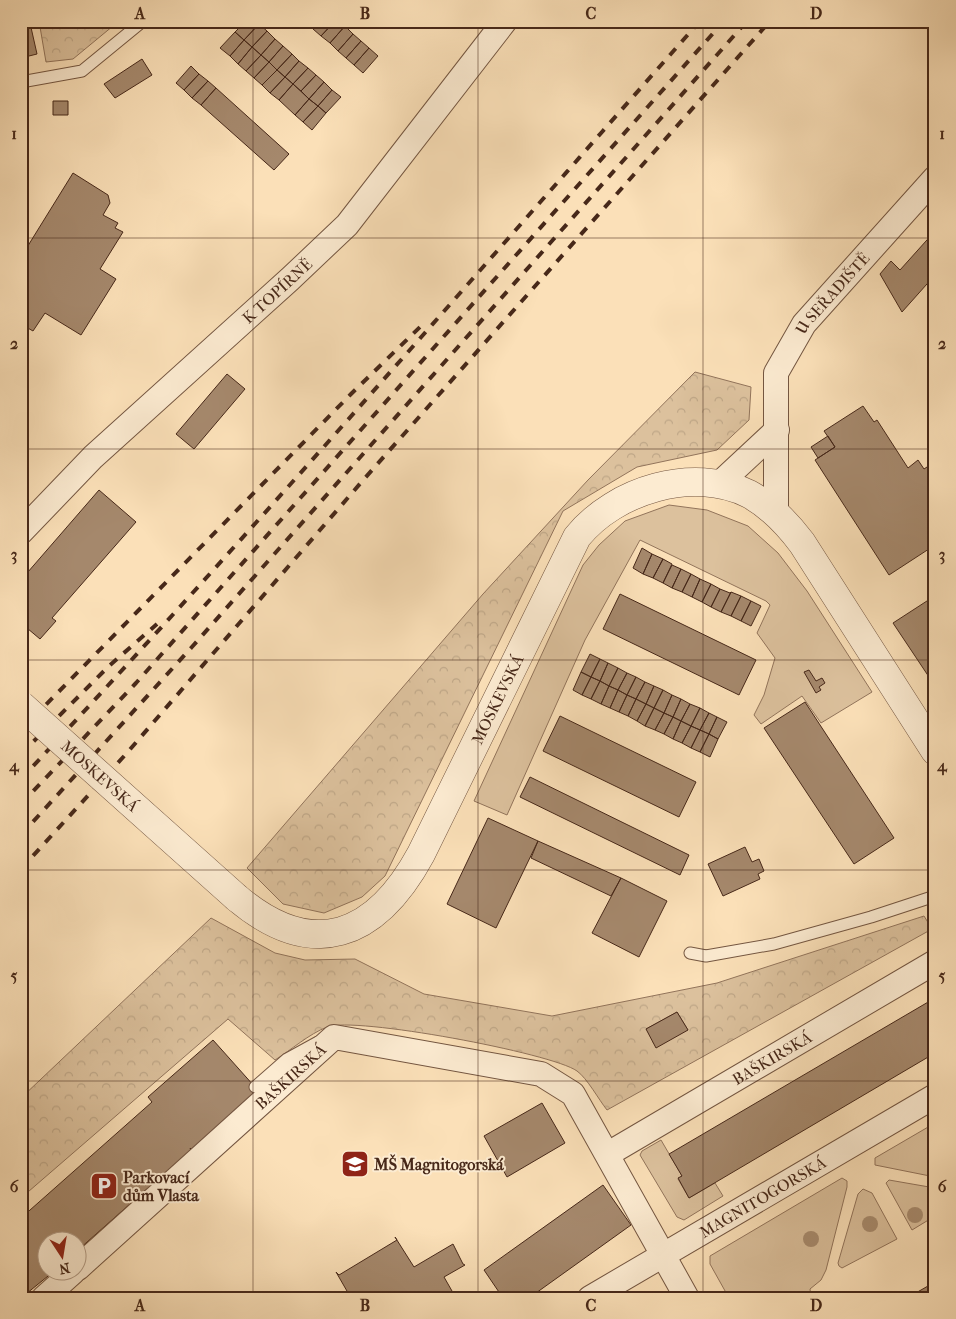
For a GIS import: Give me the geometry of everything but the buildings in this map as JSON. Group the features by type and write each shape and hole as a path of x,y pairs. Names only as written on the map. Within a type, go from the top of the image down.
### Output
{"street":[{"name":"K TOPÍRNĚ","path":"21,532 93,457 348,225 505,21"},
{"name":"U SEŘADIŠTĚ","path":"776,512 776,373 804,324 935,178"},
{"path":"719,484 777,430"},
{"name":"MOSKEVSKÁ","path":"21,706 237,898 269,923 303,934 320,935 347,930 376,912 400,889 421,854 577,537 588,523 622,500 641,492 682,483 719,484 749,494 776,512 802,543 935,750"},
{"name":"BAŠKIRSKÁ","path":"608,1154 935,962"},
{"name":"BAŠKIRSKÁ","path":"88,1259 334,1037 541,1074 573,1094 687,1298"},
{"name":"MAGNITOGORSKÁ","path":"590,1298 935,1096"},
{"path":"44,1298 62,1282"}],"lane":[{"path":"21,82 82,71 143,21"},
{"path":"690,953 706,956 774,944 871,918 935,896"},
{"path":"255,1087 286,1059 308,1045 334,1037"}],"green space":[{"path":"39,21 119,21 73,59 46,62"},
{"path":"695,372 751,387 749,420 717,450 637,467 563,511 385,876 362,897 324,913 283,904 247,868 483,594 588,480"},
{"path":"669,505 707,510 748,526 778,553 807,591 872,692 821,723 802,696 761,724 754,715 764,695 775,658 757,633 770,605 766,601 640,540 585,640 507,815 474,801 583,565 599,545 625,521"},
{"path":"924,916 932,929 607,1110 589,1084 577,1071 560,1063 494,1046 411,1031 344,1025 327,1027 320,1030 275,1060 228,1019 21,1198 21,1098 211,918 275,953 305,960 355,959 424,994 552,1016 717,983","holes":["677,1012 688,1030 646,1029"]},
{"path":"935,1123 935,1177 875,1165 875,1158"},
{"path":"661,1140 682,1176 678,1179 689,1198 715,1183 723,1196 684,1220 677,1217 640,1155 642,1151"},
{"path":"842,1178 847,1181 847,1187 826,1270 821,1280 810,1289 811,1298 729,1298 710,1264 710,1256"},
{"path":"889,1180 935,1188 935,1216 912,1230 886,1183"},
{"path":"863,1189 872,1193 897,1239 842,1268 838,1263 858,1194"}],"railway":[{"path":"21,779 278,498 700,21"},
{"path":"21,804 136,683 724,21"},
{"path":"21,835 191,648 747,21"},
{"path":"21,869 126,754 365,478 770,21"},
{"path":"21,730 351,394 421,326"},
{"path":"21,754 109,666 157,624"}],"place":[{"name":"MŠ Magnitogorská","path":"355,1164"},
{"name":"Parkovací dům Vlasta","path":"104,1186"}]}
